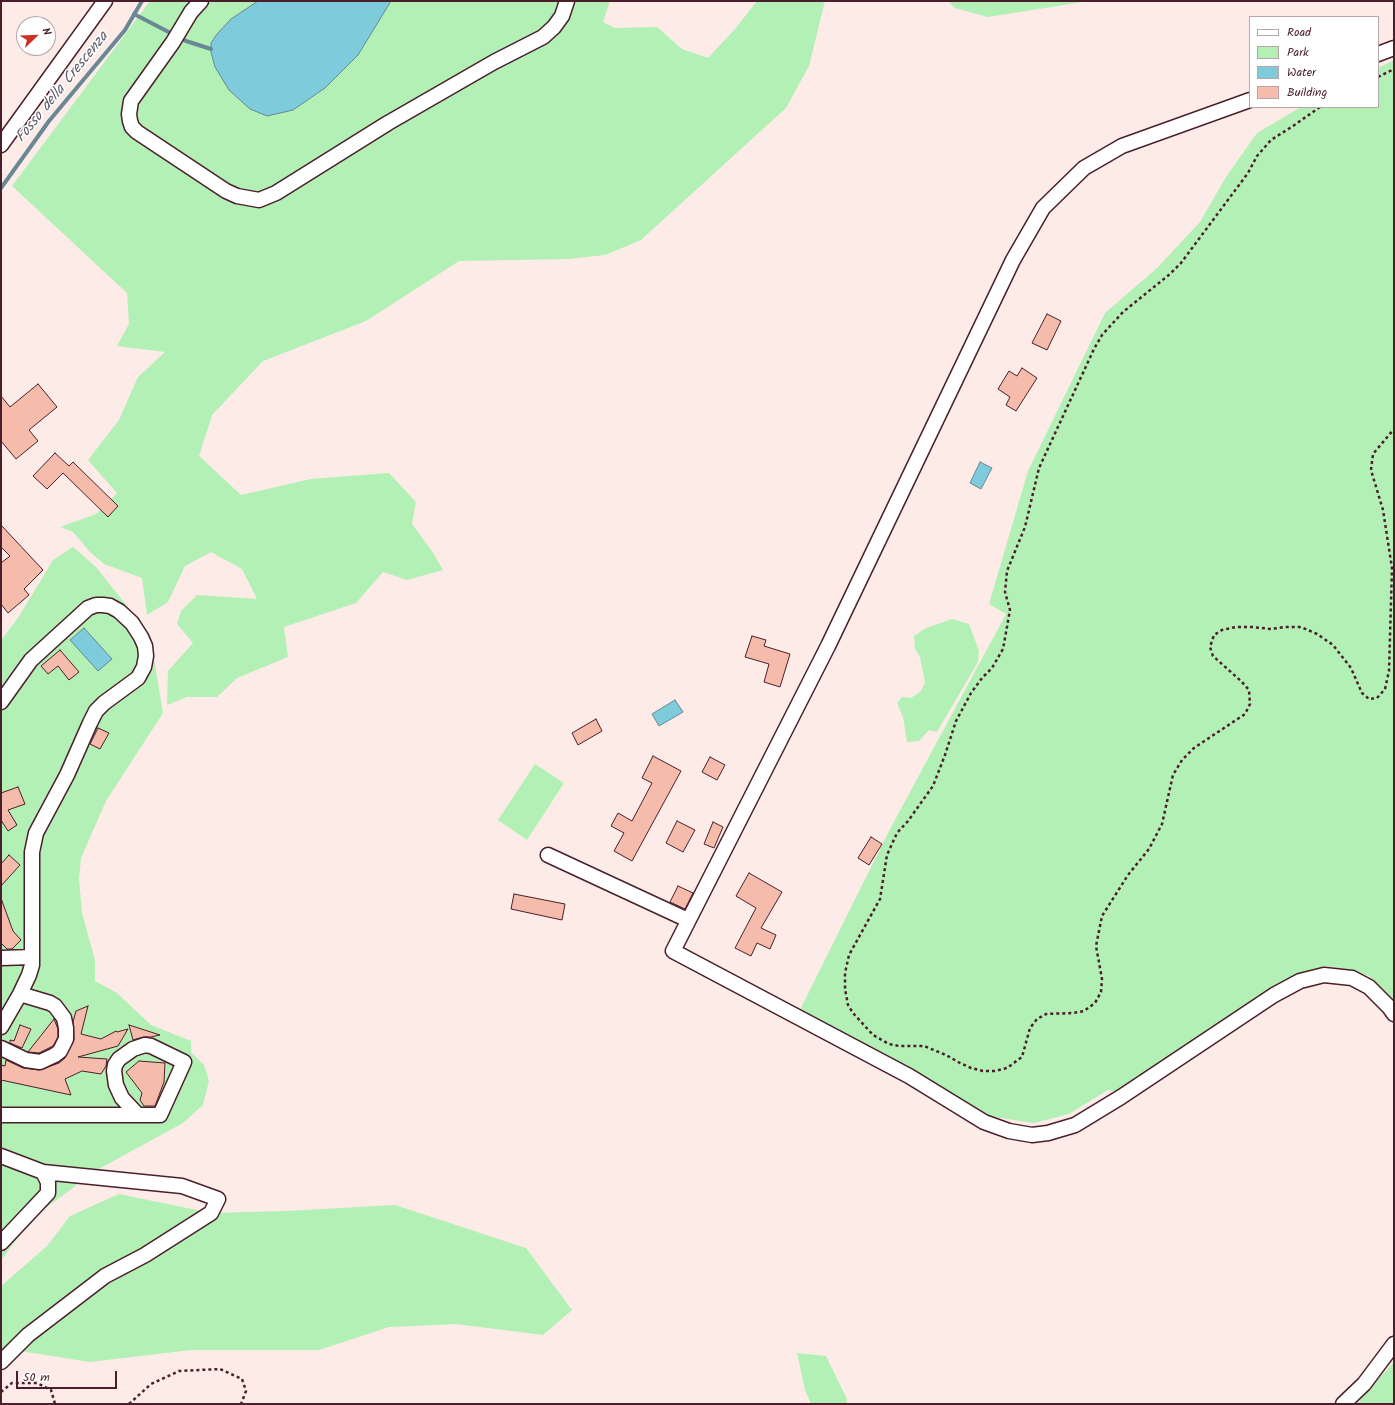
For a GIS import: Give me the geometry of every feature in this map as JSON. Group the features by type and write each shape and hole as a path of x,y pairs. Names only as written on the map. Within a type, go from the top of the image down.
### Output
{"street":[{"path":"1,145 105,1"},
{"path":"201,1 191,12 176,37 131,101 129,114 132,127 136,132 226,191 237,196 259,200 276,194 388,123 494,62 542,37 554,27 562,16 567,1"},
{"path":"1379,54 1394,48"},
{"path":"1249,100 1122,146 1084,168 1043,208 1013,260 828,646 673,951 909,1076 984,1122 1009,1131 1032,1135 1048,1134 1075,1125 1122,1098 1274,995 1300,981 1324,975 1352,978 1369,987 1394,1014"},
{"path":"1,702 31,660 88,608 96,605 104,605 110,606 119,611 132,623 145,646 146,656 144,667 138,678 104,703 96,711 67,775 36,832 32,852 31,970 20,994 1,1027"},
{"path":"548,855 688,920"},
{"path":"1,958 32,957"},
{"path":"1,1048 26,1060 40,1062 60,1051 66,1039 64,1018 55,1006 50,1003 20,994"},
{"path":"1,1115 138,1115 160,1115 184,1062 151,1046 145,1045 133,1049 119,1059 115,1065 114,1071 116,1085 122,1098 138,1115"},
{"path":"1,1156 43,1172 182,1186 218,1199 211,1213 145,1255 105,1276 28,1335 1,1362"},
{"path":"1,1243 48,1193 48,1182 43,1172"},
{"path":"1343,1404 1364,1384 1394,1344"}],"path":[{"path":"1379,76 1394,69"},
{"path":"1319,108 1271,140 1257,156 1248,173 1181,263 1170,274 1123,312 1102,335 1094,349 1039,468 1025,527 1007,571 1005,592 1010,610 1003,649 992,668 982,678 963,707 956,721 946,755 933,786 908,821 897,833 887,855 880,898 849,955 845,973 845,989 848,1005 853,1013 874,1035 889,1044 900,1046 924,1046 971,1068 982,1071 995,1071 1007,1068 1022,1058 1030,1028 1037,1019 1046,1014 1084,1011 1095,1003 1101,992 1102,979 1096,946 1102,916 1128,875 1149,848 1162,824 1173,775 1182,760 1194,748 1245,714 1250,704 1248,690 1241,681 1213,656 1210,647 1214,635 1222,630 1236,627 1271,629 1301,627 1317,634 1333,645 1349,664 1362,693 1369,699 1378,698 1385,689 1389,671 1392,568 1382,510 1371,470 1373,454 1394,429"},
{"path":"129,1404 151,1384 179,1371 220,1369 242,1378 246,1391 241,1404"},
{"path":"1,1392 12,1383 37,1383 50,1390 55,1404"}],"green space":[{"path":"150,1 610,1 603,22 615,28 657,27 682,49 708,58 735,29 757,1 825,1 809,66 786,108 641,240 605,255 568,259 459,261 366,321 263,361 212,415 199,456 241,495 311,479 389,473 416,502 412,524 432,551 443,570 407,580 383,572 356,603 284,627 288,657 237,678 217,697 187,697 167,705 168,671 193,643 177,624 181,611 197,595 257,599 242,569 211,552 185,566 168,602 147,615 142,578 104,564 90,552 73,532 60,527 96,514 117,493 88,460 119,420 138,377 165,352 117,346 129,324 127,293 12,186"},
{"path":"948,1 1089,1 988,17 955,8"},
{"path":"1394,60 1394,1000 1369,976 1346,969 1325,966 1306,973 1120,1092 1108,1090 1069,1114 1034,1123 988,1116 800,1010 889,831 1006,614 989,604 1028,471 1105,313 1157,268 1200,222 1226,177 1257,133 1299,108 1379,108 1379,68"},
{"path":"73,547 96,567 150,635 163,713 106,801 81,858 79,879 82,913 95,960 95,981 117,993 151,1025 191,1041 191,1052 204,1065 209,1081 203,1105 183,1123 97,1170 35,1216 1,1260 1,640 18,618 53,560"},
{"path":"952,619 969,624 979,651 978,662 937,732 929,730 919,741 907,742 903,717 897,703 902,697 911,698 920,692 925,683 920,657 915,649 914,636 926,628"},
{"path":"535,764 564,783 527,840 498,820"},
{"path":"119,1194 211,1213 286,1211 395,1205 526,1248 572,1310 543,1335 456,1324 389,1327 319,1350 191,1350 90,1362 1,1348 1,1286 47,1246 70,1216"},
{"path":"797,1353 826,1356 847,1399 846,1404 811,1404 805,1390"},
{"path":"1394,1362 1394,1404 1356,1404 1362,1397"}],"water":[{"path":"258,1 391,1 358,55 325,88 293,110 267,116 250,109 229,90 215,67 211,52 211,43 217,34 231,19"},
{"path":"980,462 992,468 981,489 970,483"},
{"path":"84,628 112,659 98,671 70,640"},
{"path":"675,700 683,712 659,726 652,714"}],"building":[{"path":"1047,314 1061,321 1047,350 1032,343"},
{"path":"1022,368 1037,378 1016,411 1006,405 1010,397 998,389 1009,371 1017,376"},
{"path":"38,384 57,407 29,430 38,441 16,459 1,441 1,396 10,407"},
{"path":"55,453 69,466 73,462 118,506 108,517 63,473 47,489 33,476"},
{"path":"1,525 43,570 24,589 29,595 8,613 1,604 1,563 10,556 1,547"},
{"path":"752,636 766,640 764,646 790,654 780,687 764,682 769,664 745,657"},
{"path":"60,650 79,672 69,680 58,666 48,674 41,666"},
{"path":"596,719 602,731 578,745 572,733"},
{"path":"98,728 109,733 100,749 90,744"},
{"path":"653,756 681,771 632,861 614,851 624,833 611,826 618,813 632,821 652,783 642,778"},
{"path":"710,757 725,765 717,780 702,772"},
{"path":"18,787 25,804 8,810 17,825 8,831 1,820 1,793"},
{"path":"677,821 695,830 683,852 666,843"},
{"path":"713,822 723,827 714,848 704,844"},
{"path":"871,837 882,844 869,865 858,858"},
{"path":"9,855 20,865 1,886 1,864"},
{"path":"749,873 782,892 761,928 776,935 770,949 757,943 751,956 735,948 756,908 736,896"},
{"path":"678,886 693,893 685,909 670,902"},
{"path":"514,894 565,904 562,920 511,909"},
{"path":"2,901 13,931 21,940 12,949 7,949 1,943"},
{"path":"88,1006 81,1034 101,1039 116,1031 128,1029 118,1046 78,1057 107,1059 106,1066 101,1074 82,1071 65,1079 71,1095 1,1080 1,1065 5,1066 6,1060 23,1068 39,1070 59,1063 65,1058 74,1039 73,1022 76,1011"},
{"path":"54,1019 58,1029 58,1037 53,1046 39,1053 28,1052"},
{"path":"20,1025 31,1029 22,1048 10,1043 10,1040 14,1041"},
{"path":"129,1025 160,1035 133,1040"},
{"path":"139,1061 165,1063 164,1082 155,1106 144,1106 140,1100 142,1093 126,1072"}],"waterway":[{"name":"Fosso della Crescenza","path":"1,188 49,121 125,30 142,1"},
{"path":"134,14 186,41 211,49"}]}
